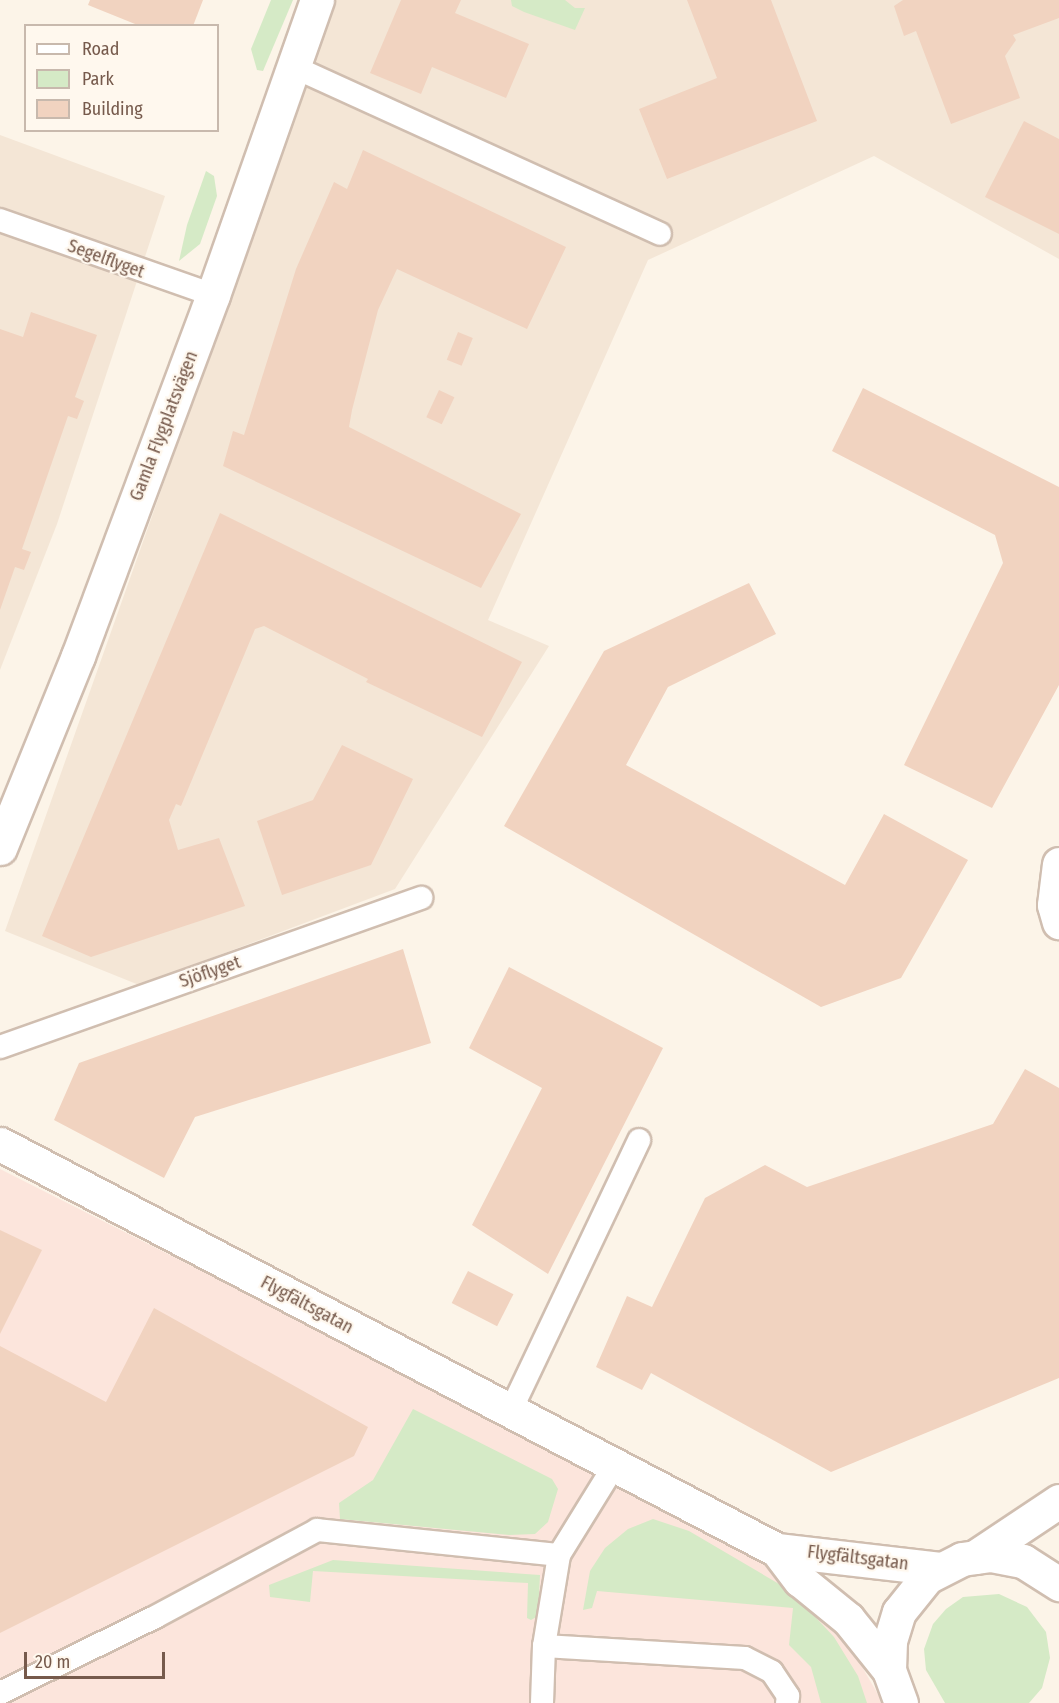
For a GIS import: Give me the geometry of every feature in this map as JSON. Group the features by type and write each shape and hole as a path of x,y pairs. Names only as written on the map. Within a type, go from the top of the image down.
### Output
{"street":[{"name":"Gamla Flygplatsvägen","path":"0,848 78,656 213,295 317,0"},
{"path":"1059,864 1054,904 1059,922"},
{"name":"Flygfältsgatan","path":"0,1144 777,1550 939,1569"},
{"name":"Flygfältsgatan","path":"889,1670 890,1641 899,1612 916,1587 939,1569 975,1557 1059,1501"},
{"name":"Flygfältsgatan","path":"777,1550 800,1580 848,1619 889,1670 901,1703"},
{"name":"Flygfältsgatan","path":"975,1557 1023,1561 1059,1584"}],"lane":[{"path":"294,67 660,234"},
{"name":"Segelflyget","path":"0,220 213,295"},
{"name":"Sjöflyget","path":"0,1047 421,898"},
{"path":"510,1412 639,1140"},
{"path":"542,1703 543,1646 559,1555 614,1466"},
{"path":"0,1693 155,1617 317,1530 559,1555"},
{"path":"543,1646 745,1658 772,1672 788,1696 787,1703"}],"shaded area":[{"path":"335,0 1059,0 1059,259 874,156 648,260 488,620 549,646 395,889 139,985 5,931"},
{"path":"0,135 165,196 57,524 0,670"},
{"path":"0,1169 757,1552 836,1622 883,1703 0,1703"}],"green space":[{"path":"271,0 293,0 263,71 257,70 251,49"},
{"path":"511,0 565,0 575,8 585,8 575,30 524,12 512,6"},
{"path":"206,171 214,176 217,196 200,244 179,261 187,225"},
{"path":"413,1409 552,1479 558,1489 548,1522 535,1534 509,1535 340,1519 339,1503 373,1480"},
{"path":"653,1519 689,1531 791,1591 834,1637 858,1676 867,1703 821,1703 811,1667 789,1645 793,1608 597,1591 592,1608 583,1610 590,1571 605,1548 628,1529"},
{"path":"333,1560 540,1575 538,1616 531,1620 527,1618 528,1583 313,1571 310,1602 270,1597 269,1585"},
{"path":"999,1594 1027,1607 1046,1632 1050,1658 1042,1688 1029,1703 945,1703 926,1670 924,1649 933,1624 946,1609 963,1597"}],"building":[{"path":"90,0 203,0 194,24 135,24 88,5"},
{"path":"401,0 461,0 455,13 529,44 506,98 432,67 421,94 370,73"},
{"path":"687,0 771,0 817,121 667,179 639,109 717,78"},
{"path":"903,0 1059,0 1059,18 1013,35 1016,40 1005,56 1020,98 951,124 916,31 904,36 894,6"},
{"path":"1024,121 1059,139 1059,234 985,197"},
{"path":"363,150 566,247 527,329 397,269 378,310 352,410 349,427 521,514 481,588 223,466 233,431 244,435 296,269 334,182 347,189"},
{"path":"31,312 97,335 75,397 84,401 77,419 68,416 22,549 31,552 24,570 15,567 0,610 0,329 23,337"},
{"path":"458,332 473,338 462,366 447,360"},
{"path":"863,388 1059,487 1059,685 992,808 904,765 1003,563 995,535 832,451"},
{"path":"439,390 454,397 442,424 426,417"},
{"path":"220,513 522,662 482,737 366,682 368,679 264,626 255,629 181,806 176,804 169,820 178,850 219,838 245,906 91,957 42,936"},
{"path":"749,583 776,634 668,687 626,765 845,885 884,814 968,860 901,978 821,1007 504,826 604,651"},
{"path":"342,745 413,779 371,865 282,895 257,821 313,800"},
{"path":"403,949 431,1043 195,1117 164,1178 54,1120 79,1063"},
{"path":"509,967 663,1048 548,1274 472,1225 542,1088 469,1048"},
{"path":"1025,1069 1059,1088 1059,1378 831,1472 651,1373 642,1390 596,1367 627,1296 652,1307 705,1198 765,1165 807,1187 993,1124"},
{"path":"0,1230 42,1250 0,1334"},
{"path":"468,1271 513,1294 497,1326 452,1303"},
{"path":"154,1308 368,1427 354,1456 0,1633 0,1346 106,1402"}]}
